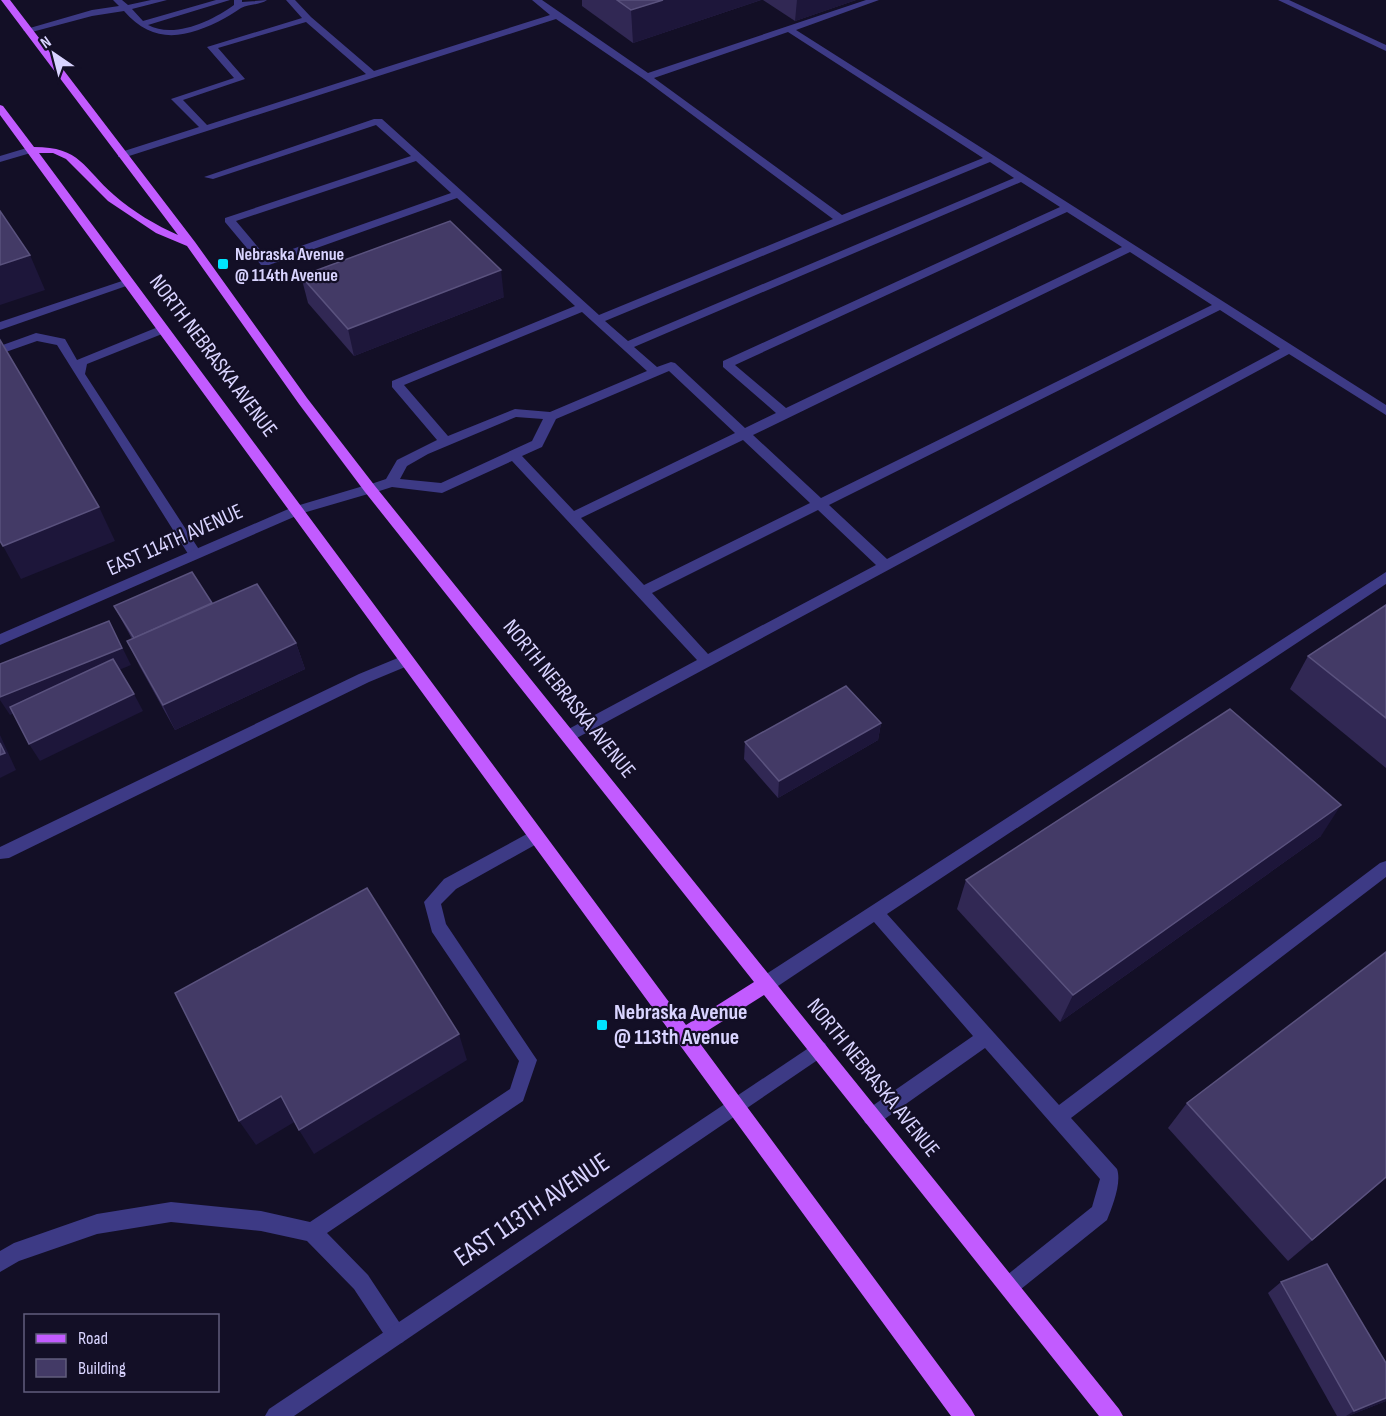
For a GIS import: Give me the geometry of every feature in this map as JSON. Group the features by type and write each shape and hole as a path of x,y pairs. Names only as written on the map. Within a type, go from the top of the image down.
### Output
{"main road":[{"name":"NORTH NEBRASKA AVENUE","path":"5,0 191,244 303,401 370,489 1112,1416"},
{"name":"NORTH NEBRASKA AVENUE","path":"0,108 298,510 405,661 964,1416"},
{"path":"30,150 55,150 70,157 112,199 160,231 191,244"},
{"path":"684,1036 766,984"}],"street":[{"path":"117,0 141,24 155,32 170,33 229,15 238,3 263,0"},
{"path":"28,30 92,13 163,0"},
{"path":"141,24 195,11 226,0"},
{"path":"290,0 308,19 373,75"},
{"path":"536,0 647,77 840,219"},
{"path":"647,77 875,0"},
{"path":"1282,0 1386,48"},
{"path":"122,155 557,16"},
{"path":"206,129 176,99 240,79 212,47 308,19"},
{"path":"789,29 1386,411"},
{"path":"209,177 378,121 655,372"},
{"path":"0,159 30,150"},
{"path":"418,157 229,220 265,263 458,194"},
{"path":"597,320 991,158"},
{"path":"626,346 1023,178"},
{"path":"785,414 727,364 1068,207"},
{"path":"572,517 1131,247"},
{"path":"0,326 128,282"},
{"path":"642,592 1221,305"},
{"path":"446,442 396,384 583,308"},
{"path":"79,374 82,362 164,329"},
{"path":"0,350 36,338 61,342 79,374 195,554"},
{"path":"568,736 1289,349"},
{"path":"551,416 537,444 442,488 391,482 402,463 515,413 551,416 671,366 886,566"},
{"path":"514,455 707,662"},
{"name":"EAST 114TH AVENUE","path":"0,640 298,510 391,482"},
{"path":"766,984 1386,577"},
{"path":"3,853 364,678 405,661"},
{"path":"312,1232 517,1095 528,1060 438,927 432,902 450,884 536,836"},
{"path":"1058,1117 1386,868"},
{"path":"875,912 1110,1176 1100,1213 1009,1286"},
{"path":"873,1117 986,1037"},
{"name":"EAST 113TH AVENUE","path":"276,1416 819,1049"},
{"path":"0,1262 14,1253 97,1224 171,1212 261,1221 312,1232 362,1282 396,1335"}],"building":[{"path":"617,0 663,0 631,10"},
{"path":"0,211 30,255 0,265"},
{"path":"450,221 501,270 348,329 301,276"},
{"path":"0,340 99,507 3,546 0,541"},
{"path":"192,572 212,603 134,638 114,606"},
{"path":"257,584 296,643 163,705 127,641"},
{"path":"1386,605 1386,718 1308,656"},
{"path":"109,621 122,648 0,697 0,664"},
{"path":"113,659 134,694 29,744 10,707"},
{"path":"846,686 881,723 779,781 745,742"},
{"path":"1230,709 1341,805 1073,995 966,880"},
{"path":"0,743 5,753 0,755"},
{"path":"367,888 459,1034 299,1130 281,1096 239,1121 175,993"},
{"path":"1386,952 1386,1177 1312,1240 1187,1103"},
{"path":"1327,1264 1386,1363 1386,1398 1354,1411 1281,1282"}],"place":[{"name":"Nebraska Avenue @ 114th Avenue","path":"223,264"},
{"name":"Nebraska Avenue @ 113th Avenue","path":"602,1025"}]}
